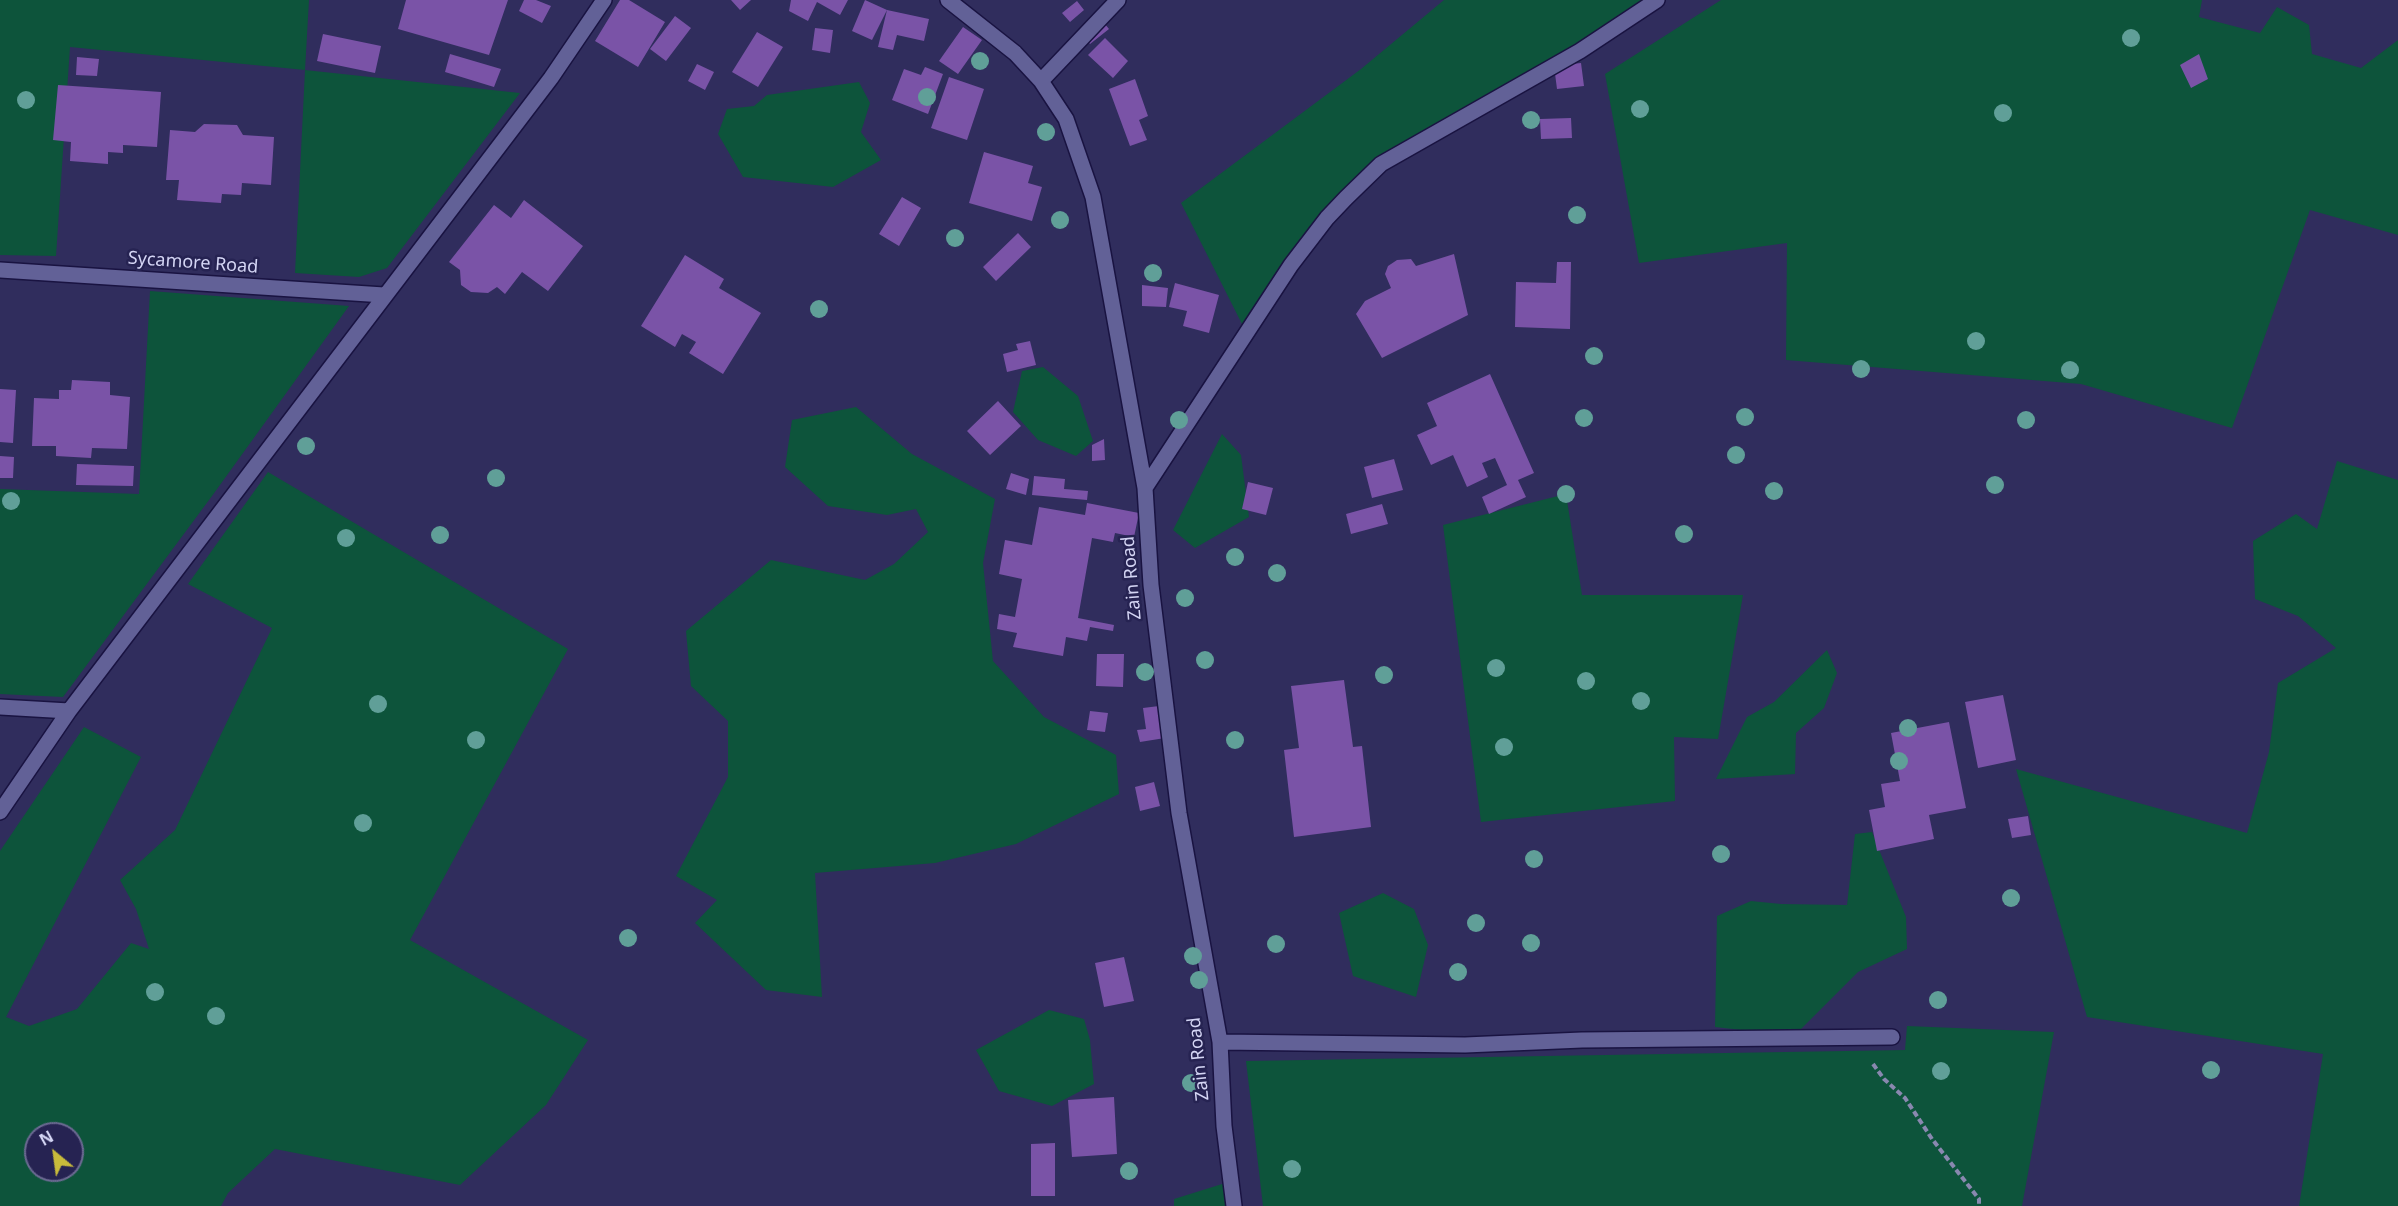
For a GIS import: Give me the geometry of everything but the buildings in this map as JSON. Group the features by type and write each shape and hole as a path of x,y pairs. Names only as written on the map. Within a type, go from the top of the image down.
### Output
{"street":[{"path":"0,812 69,711 550,78 604,0"},
{"name":"Zain Road","path":"948,0 1014,53 1041,81 1066,119 1093,197 1145,488 1151,585 1179,813 1220,1042 1224,1126 1234,1206"},
{"path":"1041,81 1118,0"},
{"path":"1145,488 1291,265 1327,218 1381,164 1580,51 1657,0"},
{"name":"Sycamore Road","path":"0,270 384,295"},
{"path":"0,707 69,711"},
{"path":"1220,1042 1465,1045 1582,1040 1892,1037"}],"path":[{"path":"1860,1037 1884,1079 1905,1098 1932,1139 1979,1199 1979,1206"}],"green space":[{"path":"0,0 309,0 305,70 70,47 56,256 0,255"},
{"path":"1444,0 1666,0 1531,81 1377,162 1246,332 1181,203 1361,69"},
{"path":"1721,0 2202,0 2199,17 2260,33 2277,7 2309,25 2312,54 2361,68 2398,40 2398,235 2310,210 2232,428 2081,384 1786,360 1787,243 1639,263 1605,74"},
{"path":"305,70 520,93 387,268 359,277 295,273"},
{"path":"859,82 870,103 861,132 881,160 833,187 743,177 718,134 727,109 754,106 767,95"},
{"path":"150,291 349,306 63,697 0,694 0,489 139,494"},
{"path":"1043,367 1078,396 1093,441 1076,456 1038,440 1013,412 1022,371"},
{"path":"856,407 912,454 995,499 983,563 993,661 1044,717 1116,755 1119,794 1016,844 935,863 815,873 822,997 766,990 695,923 717,900 676,876 728,777 728,721 691,686 686,631 771,560 865,580 894,564 928,532 916,509 887,515 828,506 785,467 792,420"},
{"path":"1222,434 1241,455 1249,517 1195,548 1173,530"},
{"path":"2337,461 2398,480 2398,1206 2299,1206 2323,1054 2087,1017 2016,769 2247,833 2269,752 2278,683 2336,648 2298,616 2255,599 2253,541 2296,514 2317,529"},
{"path":"268,472 568,649 410,940 588,1040 546,1105 460,1185 275,1149 228,1193 221,1206 0,1206 0,851 84,727 141,757 6,1017 29,1026 77,1009 131,943 149,949 136,909 120,880 175,830 272,628 188,584"},
{"path":"1566,494 1582,595 1743,595 1718,739 1674,737 1675,801 1481,822 1443,525"},
{"path":"1827,650 1837,673 1824,708 1796,733 1795,774 1716,779 1747,717 1774,702"},
{"path":"1872,832 1906,917 1907,949 1858,972 1794,1036 1715,1027 1717,916 1751,901 1847,905 1855,834"},
{"path":"1383,893 1414,909 1428,945 1416,997 1353,976 1339,913"},
{"path":"1049,1010 1084,1019 1090,1040 1094,1084 1052,1106 999,1091 976,1050"},
{"path":"1907,1026 2054,1032 2022,1206 1263,1206 1246,1061 1905,1050"},
{"path":"1235,1180 1239,1206 1174,1206 1174,1199"}]}
